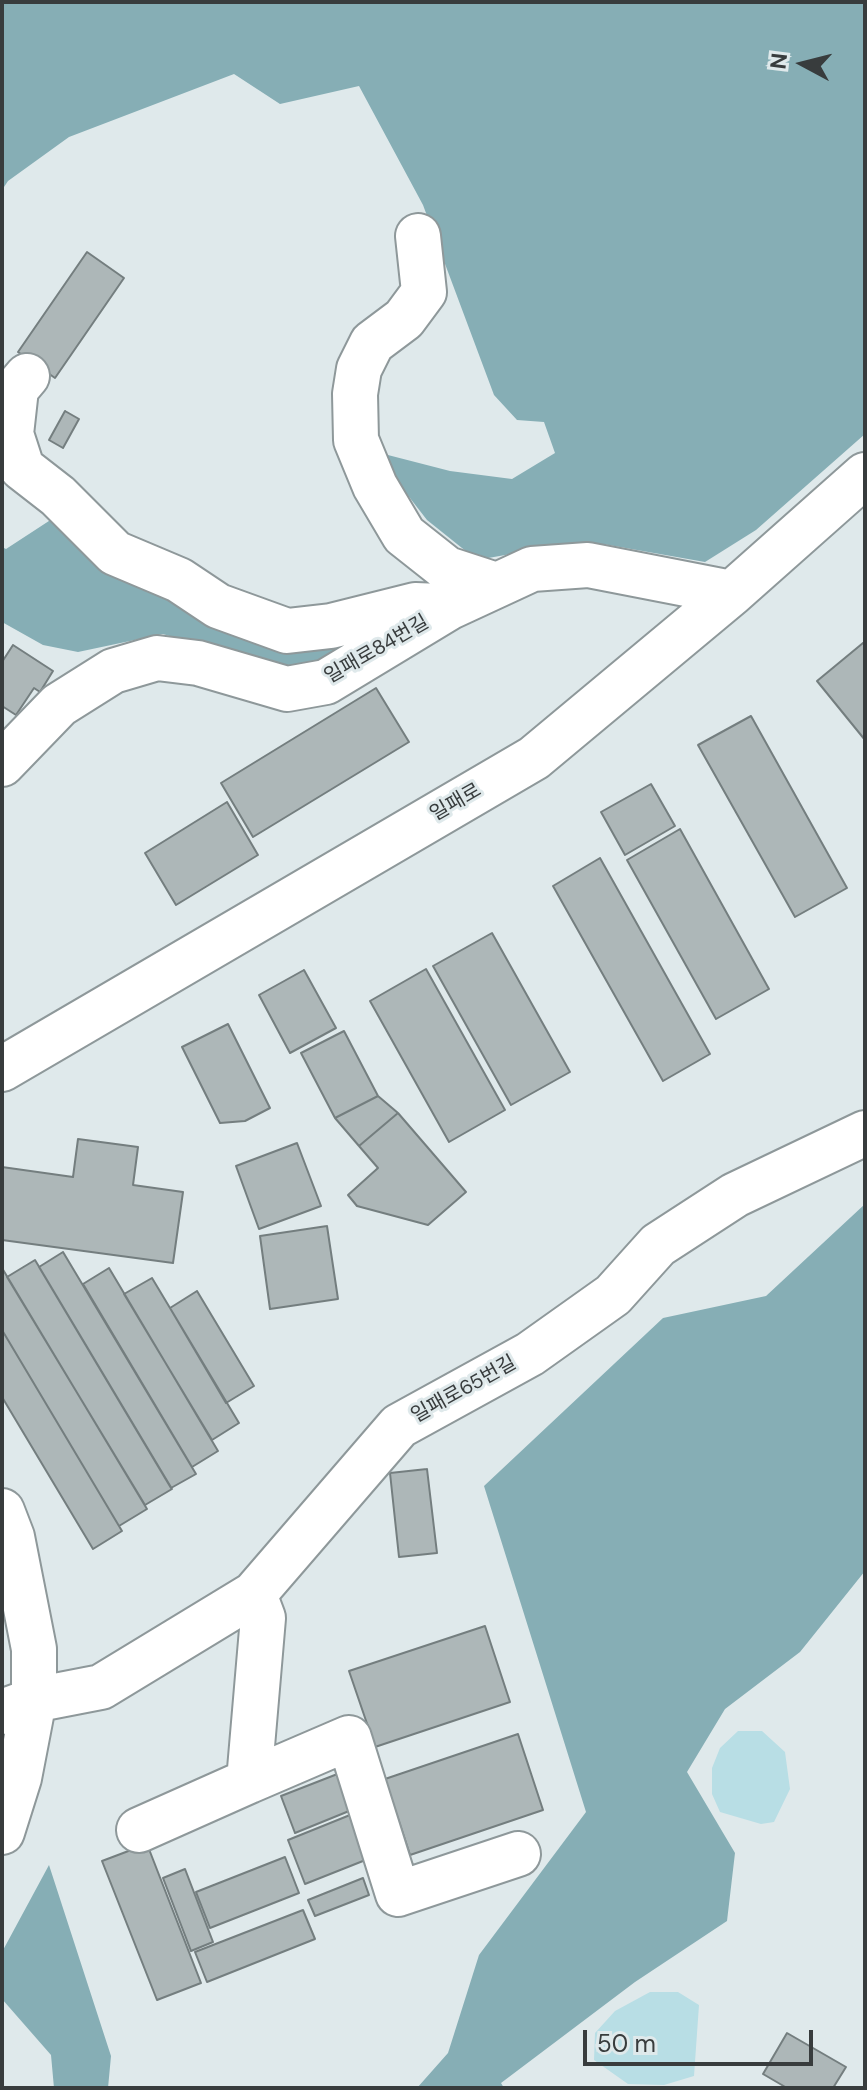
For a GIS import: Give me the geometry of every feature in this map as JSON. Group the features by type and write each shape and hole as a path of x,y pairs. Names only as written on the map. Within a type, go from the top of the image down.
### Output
{"street":[{"path":"418,236 424,292 404,319 372,343 359,369 355,394 356,440 375,486 404,535 447,569 493,584"},
{"path":"27,376 16,389 11,434 22,468 58,496 115,553 179,580 218,606 287,631 331,626 415,605 450,607"},
{"name":"일패로","path":"2,1069 534,758 732,593 865,475"},
{"name":"일패로84번길","path":"2,764 59,705 113,671 157,658 198,663 287,689 326,682 450,607 493,584 532,569 588,565 732,593"},
{"name":"일패로65번길","path":"18,1706 101,1687 254,1594 399,1426 530,1354 613,1295 658,1245 735,1195 865,1133"},
{"path":"2,1511 12,1537 34,1649 18,1706 19,1778 2,1832"},
{"path":"249,1781 263,1618 254,1594"},
{"path":"139,1830 349,1738 398,1894 518,1854"}],"shaded area":[{"path":"2,2 865,2 865,434 756,530 705,562 603,544 477,560 427,520 396,480 384,454 450,471 512,479 555,453 544,422 517,420 494,395 423,205 359,86 280,104 234,74 69,137 8,181 2,190"},
{"path":"52,519 293,648 407,617 323,663 280,671 163,634 78,652 43,645 2,622 2,547 6,549"},
{"path":"865,1204 865,1571 800,1652 725,1709 687,1772 735,1853 727,1921 635,1982 501,2083 504,2088 417,2088 448,2053 479,1955 586,1812 484,1486 663,1318 766,1296"},
{"path":"738,1731 762,1731 785,1752 790,1789 774,1822 761,1824 720,1812 712,1794 712,1768 720,1748"},
{"path":"49,1865 111,2056 108,2088 54,2088 51,2055 2,1999 2,1952"},
{"path":"650,1992 678,1992 699,2005 694,2076 664,2085 628,2084 594,2060 595,2033 615,2011"}],"building":[{"path":"87,252 124,278 55,378 18,352"},
{"path":"65,411 79,419 63,448 49,440"},
{"path":"863,643 865,645 865,740 817,681"},
{"path":"13,645 53,671 40,692 34,688 16,715 2,706 2,662"},
{"path":"376,688 409,742 253,837 221,783"},
{"path":"751,716 847,888 795,917 698,745"},
{"path":"651,784 675,826 625,855 601,812"},
{"path":"227,802 258,855 176,905 145,853"},
{"path":"680,829 769,989 716,1019 627,860"},
{"path":"600,858 710,1054 663,1081 553,886"},
{"path":"492,933 570,1072 511,1105 433,966"},
{"path":"426,969 505,1110 449,1142 370,1001"},
{"path":"304,970 336,1028 290,1053 259,995"},
{"path":"228,1024 270,1108 245,1121 220,1123 182,1047"},
{"path":"344,1031 378,1096 335,1118 301,1053"},
{"path":"378,1096 398,1113 359,1146 335,1118"},
{"path":"398,1113 466,1192 428,1225 357,1206 348,1195 378,1168 359,1146"},
{"path":"78,1139 138,1147 133,1185 183,1192 173,1263 2,1240 2,1167 73,1177"},
{"path":"297,1143 321,1206 259,1229 236,1166"},
{"path":"327,1226 338,1299 270,1309 260,1236"},
{"path":"63,1252 196,1474 171,1488 39,1267"},
{"path":"35,1260 172,1489 145,1505 7,1277"},
{"path":"2,1268 147,1509 119,1526 2,1330"},
{"path":"109,1268 218,1451 192,1467 83,1284"},
{"path":"152,1278 239,1423 212,1440 124,1294"},
{"path":"197,1291 254,1386 226,1403 170,1308"},
{"path":"2,1330 122,1531 93,1549 2,1397"},
{"path":"427,1469 437,1553 399,1557 390,1473"},
{"path":"485,1626 510,1702 375,1747 349,1671"},
{"path":"518,1734 543,1810 410,1855 385,1779"},
{"path":"340,1773 354,1809 295,1833 281,1796"},
{"path":"350,1815 368,1859 305,1884 288,1840"},
{"path":"147,1844 201,1983 157,2000 102,1861"},
{"path":"285,1857 299,1893 210,1928 196,1892"},
{"path":"185,1869 213,1942 191,1951 163,1878"},
{"path":"363,1878 369,1895 315,1916 308,1900"},
{"path":"303,1910 315,1939 207,1982 195,1952"},
{"path":"787,2033 846,2067 833,2088 787,2088 763,2074"}]}
